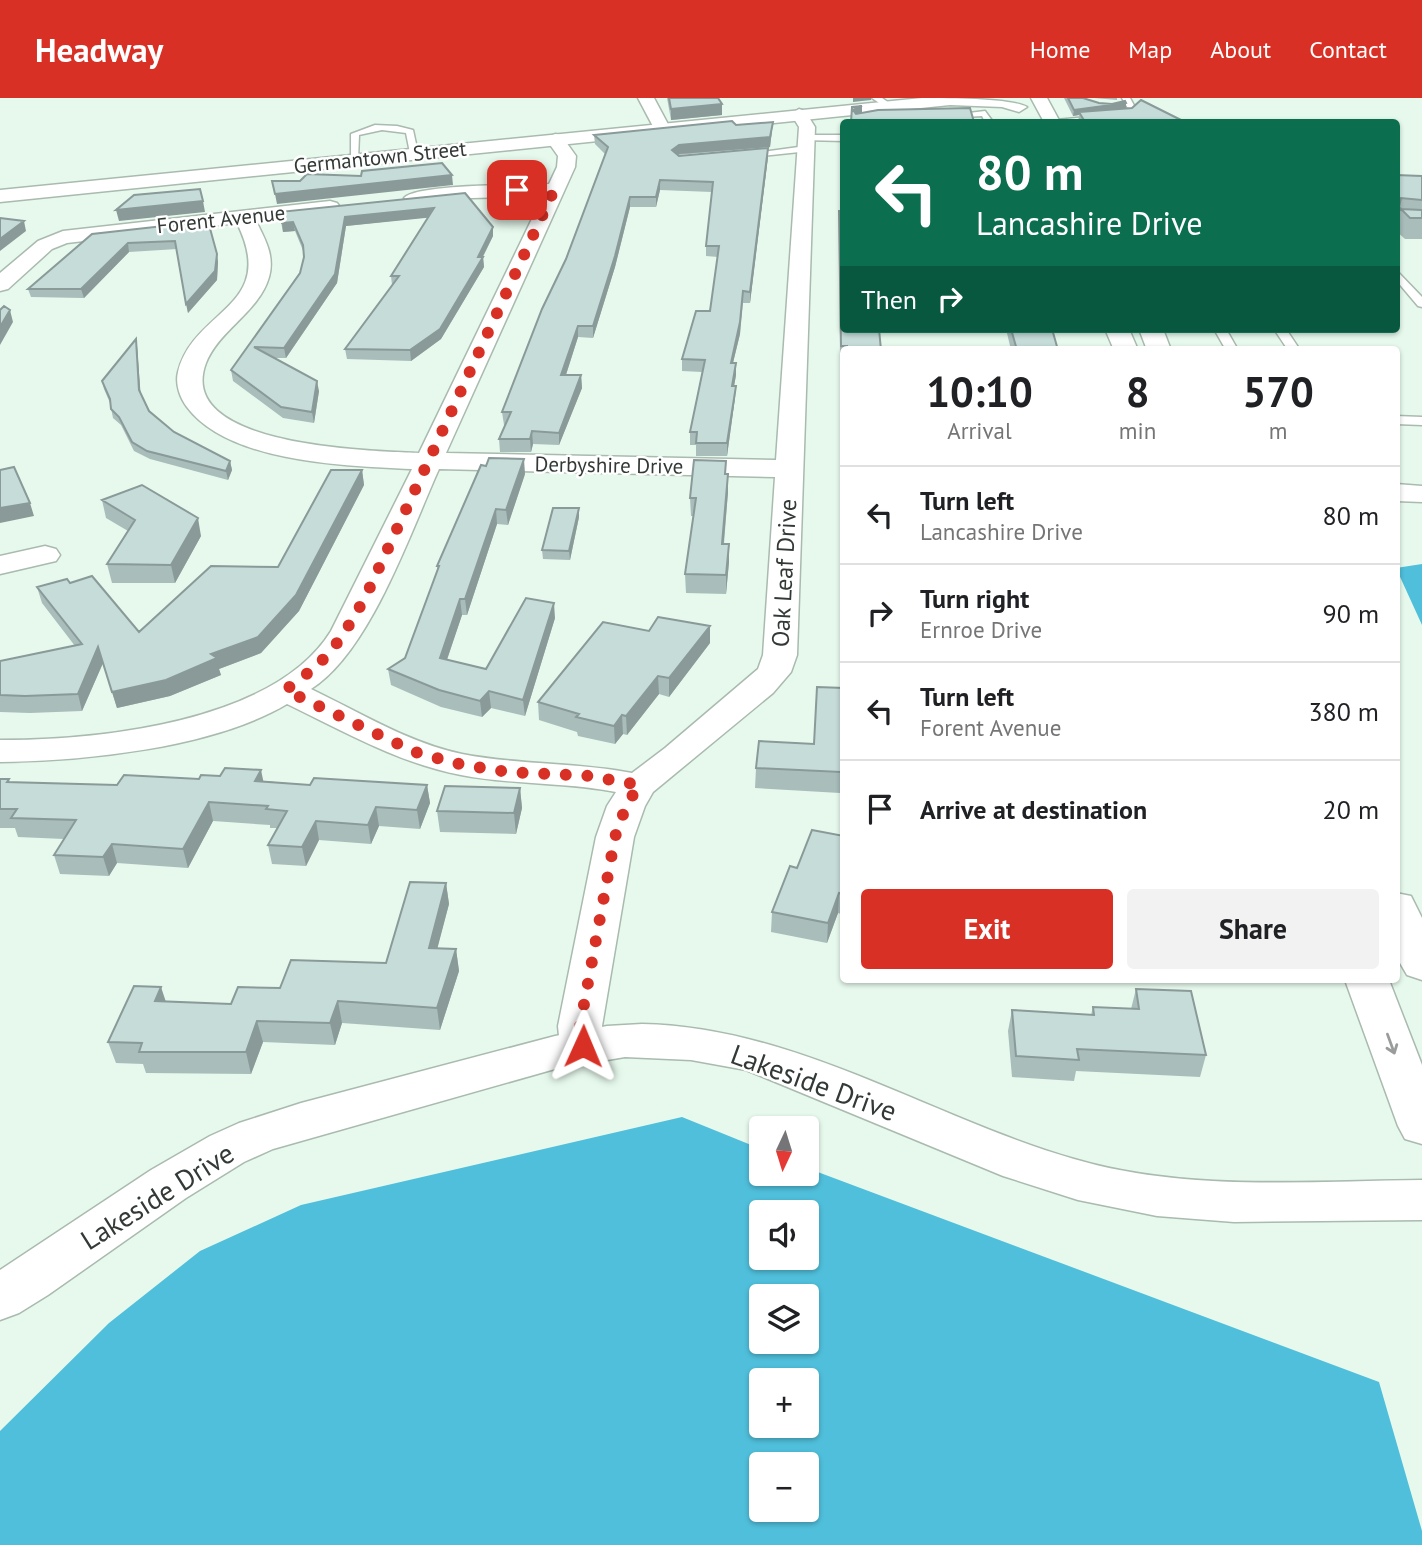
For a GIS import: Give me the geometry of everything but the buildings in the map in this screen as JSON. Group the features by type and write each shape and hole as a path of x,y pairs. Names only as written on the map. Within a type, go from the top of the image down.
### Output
{"main road":[{"path":"646,98 662,128"},
{"name":"Germantown Street","path":"0,196 799,114 936,104 970,98"},
{"path":"1039,98 1050,119"},
{"path":"936,104 990,101 1020,109"},
{"name":"Oak Leaf Drive","path":"583,1046 580,1026 615,837 626,806 639,785 678,756 774,672 780,655 807,127 799,114"},
{"path":"0,751 82,749 187,729 240,711 285,690 314,670 335,649 365,598 568,160 566,152 555,139"},
{"path":"395,200 472,192 554,190"},
{"name":"Forent Avenue","path":"0,284 56,239 78,234 343,206"},
{"name":"Derbyshire Drive","path":"244,217 260,255 260,270 254,286 193,364 190,388 202,408 231,429 277,445 341,456 428,461 790,469"},
{"path":"1400,479 1422,479"},
{"path":"1400,492 1422,494"},
{"path":"0,565 45,555"},
{"path":"285,690 415,752 459,764 508,772 590,776 639,785"},
{"path":"1400,915 1422,965"},
{"path":"1368,983 1422,1126"},
{"name":"Lakeside Drive","path":"0,1297 30,1280 181,1174 230,1147 278,1127 583,1046 623,1041 677,1041 717,1046 756,1056 1020,1163 1078,1180 1157,1196 1234,1202 1422,1200"}],"lane":[{"path":"1081,106 1082,119 1133,111 1128,102 1117,105"},
{"path":"936,104 985,113 988,119"},
{"path":"875,109 904,116"},
{"path":"354,160 355,134 367,129 395,128 410,132 414,153"},
{"path":"730,156 840,139"},
{"path":"1401,284 1422,304"},
{"path":"1400,420 1422,421"}],"water":[{"path":"1422,564 1422,625 1400,577 1400,567"},
{"path":"682,1117 749,1144 749,1186 819,1186 819,1172 1379,1382 1422,1531 1422,1545 0,1545 0,1431 109,1323 200,1251 301,1205"}],"route":[{"path":"517,190 554,190 365,598 335,649 314,670 285,690 415,752 459,764 508,772 590,776 639,785 626,806 615,837 580,1026 583,1046"}]}
